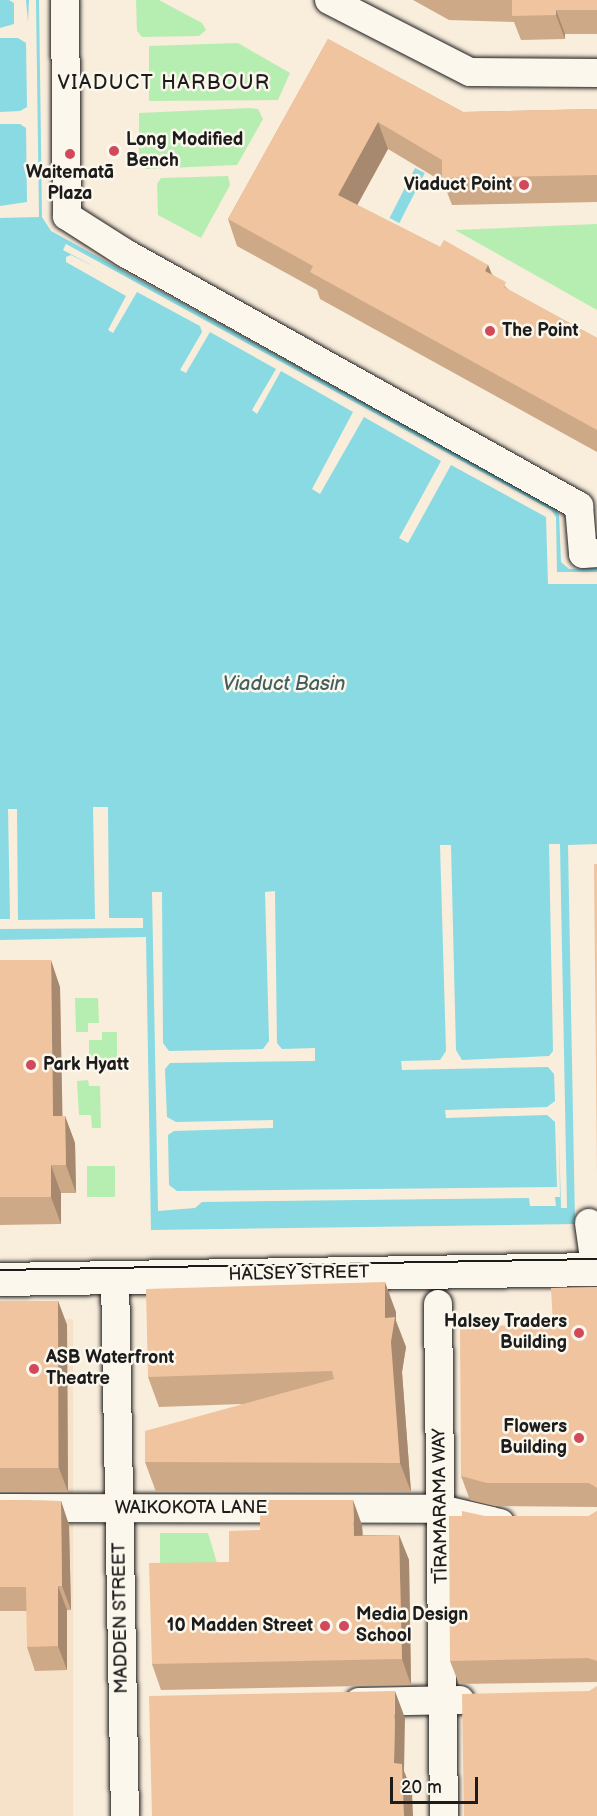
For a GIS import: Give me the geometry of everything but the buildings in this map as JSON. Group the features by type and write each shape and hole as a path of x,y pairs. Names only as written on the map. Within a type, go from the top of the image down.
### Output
{"main road":[{"name":"HALSEY STREET","path":"0,1279 595,1261"}],"street":[{"path":"65,0 67,216 125,253 579,506 583,554 597,553"},
{"path":"329,0 470,72 597,73"},
{"path":"589,1223 595,1261"},
{"name":"MADDEN STREET","path":"115,1277 118,1507 136,1707 125,1816"},
{"name":"TĪRAMARAMA WAY","path":"438,1304 444,1816"},
{"name":"WAIKOKOTA LANE","path":"0,1508 441,1509 493,1523 525,1523"},
{"path":"336,1703 483,1700"}],"shaded area":[{"path":"0,1319 73,1319 73,1816 0,1816"}],"green space":[{"path":"136,0 159,0 202,23 206,30 199,36 142,37 137,31"},
{"path":"238,43 290,73 278,100 149,101 149,46"},
{"path":"258,109 263,119 237,165 146,169 139,164 139,113"},
{"path":"228,176 230,185 201,238 158,215 157,184 161,178"},
{"path":"597,224 597,310 455,230"},
{"path":"75,998 98,998 99,1023 88,1023 88,1032 76,1032"},
{"path":"102,1032 117,1032 117,1064 89,1059 89,1040 102,1040"},
{"path":"88,1080 89,1086 100,1086 101,1128 92,1128 91,1115 79,1115 77,1081"},
{"path":"87,1166 115,1166 115,1197 87,1197"},
{"path":"160,1533 208,1533 223,1583 160,1585"}],"water":[{"name":"Viaduct Basin","path":"0,0 39,0 42,217 51,231 554,507 559,514 561,562 569,569 597,568 597,844 568,845 575,1224 151,1230 146,937 0,940"},
{"path":"415,168 425,173 399,223 390,218"}],"pier":[{"path":"9,0 26,0 28,22 29,0 36,0 39,217 0,218 0,206 27,202 26,128 20,124 0,124 0,112 20,111 27,107 26,43 18,38 0,38 0,28 14,24 14,3"},
{"path":"66,244 551,510 556,517 557,572 597,572 597,584 548,584 546,517 451,465 408,543 399,538 441,461 364,417 320,494 312,489 353,412 281,371 257,414 252,410 276,369 210,332 186,373 180,370 202,332 200,326 137,292 113,333 108,330 126,296 66,262 66,257 71,255 97,268 63,250"},
{"path":"93,807 108,807 109,918 143,918 143,928 0,929 0,919 10,919 8,809 17,809 18,920 95,919"},
{"path":"549,844 560,844 567,1208 561,1208 559,1137 560,1197 555,1197 556,1206 530,1206 529,1198 202,1202 195,1208 158,1211 152,892 162,892 163,1043 169,1051 263,1049 269,1041 265,892 275,891 277,1043 282,1049 315,1048 315,1061 170,1063 165,1069 167,1117 176,1122 273,1120 273,1128 174,1131 168,1135 169,1185 177,1191 557,1187 555,1122 547,1115 446,1118 445,1110 547,1107 555,1101 554,1074 548,1067 402,1070 401,1061 440,1060 446,1051 440,845 451,845 456,1050 462,1060 549,1056 553,1051"}],"tram line":[{"path":"0,1270 597,1259"}],"place":[{"name":"Long Modified Bench","path":"114,151"},
{"name":"Waitematā Plaza","path":"70,154"},
{"name":"Viaduct Point","path":"524,185"},
{"name":"The Point","path":"490,331"},
{"name":"Park Hyatt","path":"31,1065"},
{"name":"Halsey Traders Building","path":"579,1333"},
{"name":"ASB Waterfront Theatre","path":"34,1369"},
{"name":"Flowers Building","path":"579,1438"},
{"name":"10 Madden Street","path":"325,1626"},
{"name":"Media Design School","path":"344,1626"}],"district":[{"name":"VIADUCT HARBOUR","path":"164,83"}]}
